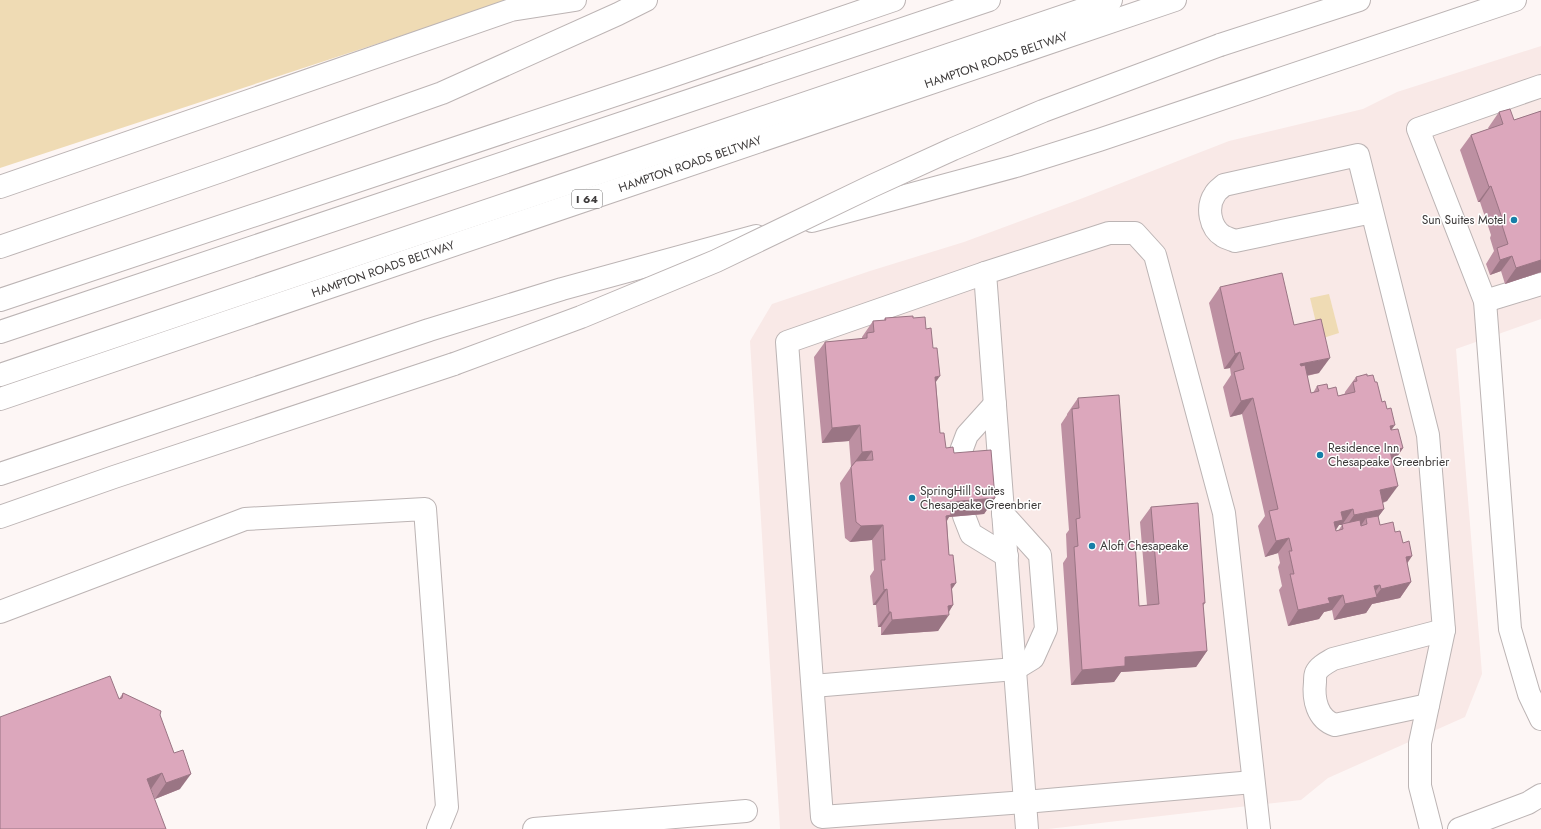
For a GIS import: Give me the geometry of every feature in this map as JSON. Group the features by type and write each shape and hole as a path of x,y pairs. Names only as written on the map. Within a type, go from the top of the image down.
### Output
{"main road":[{"path":"0,187 511,10 575,0"},
{"path":"0,247 442,93 646,0"},
{"path":"0,300 894,0"},
{"path":"0,332 989,0"},
{"path":"0,375 1110,0"},
{"name":"HAMPTON ROADS BELTWAY","path":"0,399 1175,0"},
{"path":"0,517 114,477 454,364 581,317 716,261 872,186 953,149 1043,111 1220,45 1359,0"},
{"path":"0,474 429,330 562,289 1016,166 1098,140 1515,0"},
{"path":"1541,86 1418,129 1485,301 1510,629 1529,694 1541,718"},
{"path":"1372,212 1235,241 1223,236 1215,228 1210,217 1210,205 1215,194 1224,185 1358,155 1428,435 1444,630 1420,744 1420,786 1431,829"},
{"path":"1253,782 1025,802 822,817 787,342 985,273 1109,233 1135,233 1155,255 1224,514 1259,829"},
{"path":"985,273 1027,829"},
{"path":"1485,301 1541,284"},
{"path":"961,467 961,451 967,435 995,404"},
{"path":"0,612 246,519 425,509 447,807 438,829"},
{"path":"813,686 1015,669 1033,658 1046,629 1040,555 1003,514"},
{"path":"964,516 971,534 1006,556"},
{"path":"1428,705 1335,725 1328,723 1317,710 1314,691 1316,672 1324,664 1333,659 1444,630"},
{"path":"1459,829 1515,808 1541,795"},
{"path":"534,829 746,811"}],"shaded area":[{"path":"0,0 510,0 0,168"},
{"path":"1541,46 1541,319 1456,349 1482,674 1465,717 1328,778 1301,800 1048,829 780,829 750,341 772,304 870,271 964,242 1083,198 1229,141 1363,109 1397,92"},
{"path":"1329,294 1339,333 1320,339 1310,298"}],"building":[{"name":"Sun Suites Motel","path":"1510,109 1514,120 1541,111 1541,260 1516,268 1512,256 1500,260 1497,248 1508,244 1501,222 1503,221 1491,186 1489,187 1471,135 1503,124 1499,112"},
{"name":"Residence Inn Chesapeake Greenbrier","path":"1282,273 1294,325 1321,319 1330,358 1300,364 1301,366 1305,365 1311,393 1319,391 1317,386 1327,384 1328,389 1336,387 1338,396 1355,392 1353,382 1357,381 1356,377 1367,374 1367,376 1373,375 1375,382 1377,382 1382,402 1385,401 1387,409 1391,408 1395,425 1390,426 1391,430 1398,429 1403,448 1390,451 1398,486 1380,490 1384,509 1354,515 1353,509 1341,512 1343,520 1334,522 1336,531 1343,529 1342,524 1360,520 1361,526 1367,524 1366,518 1378,516 1380,525 1393,522 1395,532 1400,531 1403,543 1409,541 1412,556 1406,557 1411,582 1381,589 1380,585 1374,586 1377,597 1345,604 1343,595 1328,598 1330,603 1298,610 1290,574 1294,574 1289,551 1292,551 1289,538 1276,541 1269,511 1278,509 1253,398 1241,401 1234,372 1244,369 1240,352 1235,354 1220,287"},
{"name":"SpringHill Suites Chesapeake Greenbrier","path":"913,316 913,318 925,317 926,329 931,328 933,348 937,348 940,376 935,377 940,433 944,433 946,448 953,447 954,453 991,450 995,498 950,502 951,515 946,516 949,555 953,555 956,583 951,584 953,605 948,606 949,615 892,620 891,612 889,612 887,589 884,590 881,560 885,560 883,525 861,526 856,522 851,467 856,461 873,460 872,451 862,452 860,425 832,428 825,342 867,338 867,333 874,332 873,321 886,320 885,318"},
{"name":"Aloft Chesapeake","path":"1119,395 1130,542 1135,542 1139,606 1159,604 1151,507 1198,503 1207,651 1125,657 1125,666 1082,670 1074,547 1078,546 1076,519 1080,518 1072,409 1079,408 1078,398"},
{"path":"110,676 119,699 122,698 123,693 161,711 160,715 174,753 183,750 191,774 166,783 162,773 147,779 166,829 0,829 0,717"}],"place":[{"name":"Sun Suites Motel","path":"1514,220"},
{"name":"Residence Inn Chesapeake Greenbrier","path":"1320,455"},
{"name":"SpringHill Suites Chesapeake Greenbrier","path":"912,498"},
{"name":"Aloft Chesapeake","path":"1092,546"}]}
